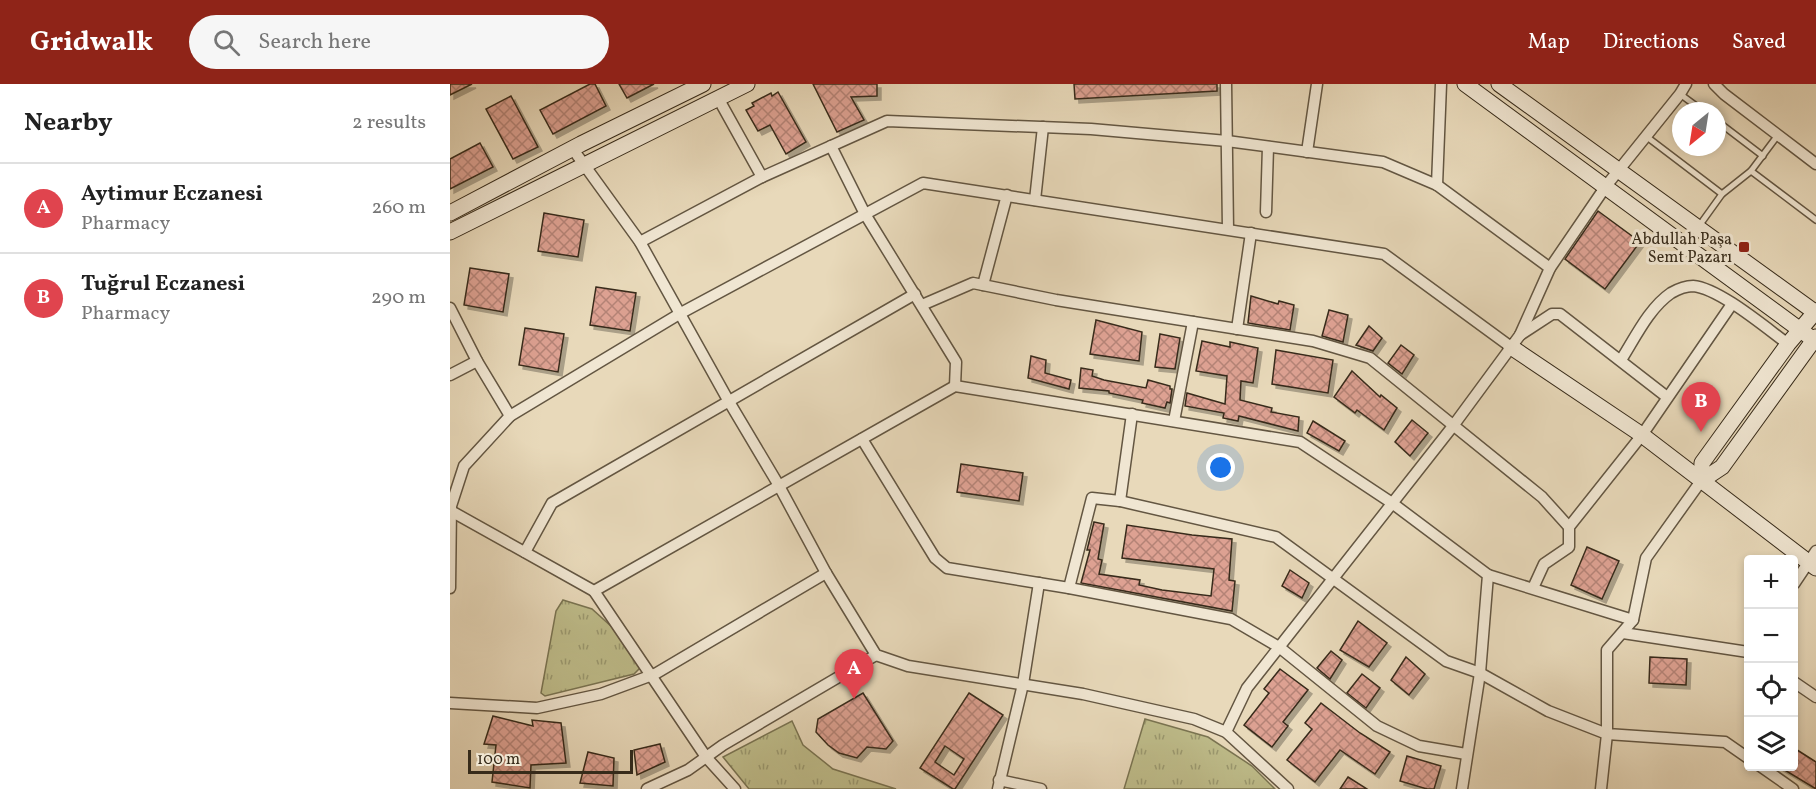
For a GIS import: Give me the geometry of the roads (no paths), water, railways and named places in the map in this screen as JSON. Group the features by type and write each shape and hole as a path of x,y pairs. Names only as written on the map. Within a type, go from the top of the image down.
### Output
{"street":[{"path":"450,213 573,148 703,84"},
{"path":"450,231 747,84"},
{"path":"1226,84 1228,230"},
{"path":"1307,152 1317,84"},
{"path":"1437,185 1441,84"},
{"path":"1465,84 1815,339 1722,466 1701,481 1646,558 1633,620 1607,650 1607,735 1601,789"},
{"path":"1499,84 1816,312 1788,344 1702,463 1701,481"},
{"path":"1714,84 1816,164"},
{"path":"1226,732 1247,688 1453,426 1516,341 1550,268 1606,186 1683,89"},
{"path":"718,98 762,177"},
{"path":"640,242 762,177 887,121 1091,129 1227,141 1383,162 1437,185 1550,268"},
{"path":"1035,200 1044,127"},
{"path":"831,146 865,214 956,362 955,386"},
{"path":"1266,212 1268,147"},
{"path":"573,148 640,242 826,573 876,656 908,666 1083,694 1194,719 1226,732 1288,789"},
{"path":"450,588 451,511 464,466 510,416 681,313 923,183 1384,254 1516,341 1701,481 1813,560 1798,579"},
{"path":"982,285 1007,195"},
{"path":"1238,329 1251,233"},
{"path":"921,305 973,283 1056,300 1313,341 1370,358 1542,496 1569,527"},
{"path":"1621,360 1655,309 1671,293 1684,287 1695,286 1711,292 1732,304 1788,344"},
{"path":"525,552 552,503 915,294"},
{"path":"1533,588 1544,564 1569,548 1569,527 1642,435 1732,304"},
{"path":"450,308 477,362 510,416"},
{"path":"1516,341 1552,314 1560,314 1667,397"},
{"path":"1174,421 1193,322"},
{"path":"450,375 477,362"},
{"path":"594,591 778,484 955,386 1300,442 1392,503 1488,574 1633,620"},
{"path":"1120,501 1132,414"},
{"path":"862,439 935,558 947,568 1069,588 1232,620 1279,647 1377,726 1419,746 1466,754"},
{"path":"1069,588 1092,498 1120,501 1275,537 1446,661 1480,673 1548,711 1607,735 1725,742 1744,755"},
{"path":"451,511 594,591 706,757 735,789"},
{"path":"450,703 544,707 601,694 651,675 826,573"},
{"path":"1462,789 1480,673 1488,574"},
{"path":"1039,583 1023,684 998,785 1041,789"},
{"path":"1623,633 1744,651"},
{"path":"647,789 688,770 723,745 876,656"},
{"path":"1798,685 1816,697"},
{"path":"1767,771 1793,789"}],"lane":[{"path":"1683,89 1695,102"},
{"path":"1726,129 1763,156"},
{"path":"1698,227 1722,194 1751,171 1778,135"},
{"path":"1646,136 1722,194"},
{"path":"1751,171 1816,220"}],"place":[{"name":"Abdullah Paşa Semt Pazarı","path":"1744,247"},
{"name":"Tuğrul Eczanesi","path":"1701,432"},
{"name":"Aytimur Eczanesi","path":"854,699"}]}
